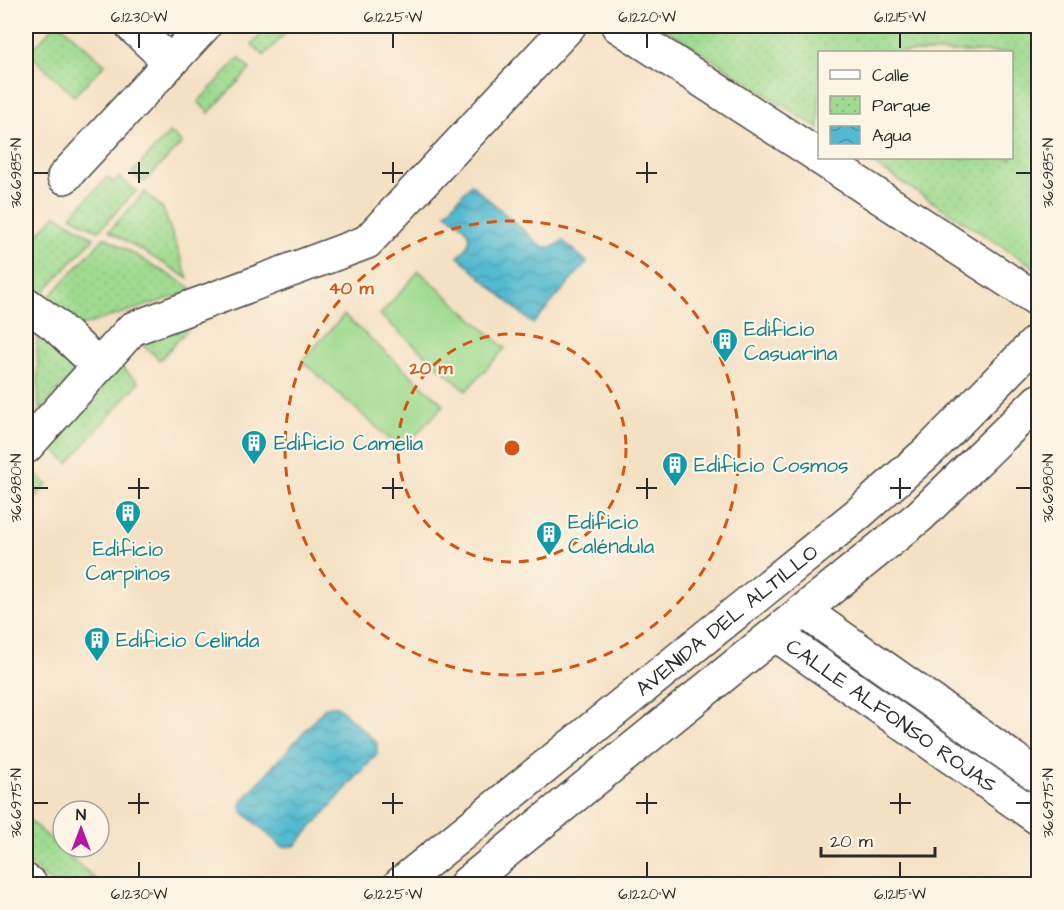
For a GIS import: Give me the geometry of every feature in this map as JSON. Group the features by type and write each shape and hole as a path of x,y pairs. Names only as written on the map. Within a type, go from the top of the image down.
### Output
{"street":[{"path":"132,26 170,62"},
{"path":"64,177 204,26"},
{"path":"26,447 132,328 367,242 569,26"},
{"path":"618,26 818,156"},
{"path":"823,159 1038,300"},
{"path":"26,304 54,324 99,366"},
{"name":"AVENIDA DEL ALTILLO","path":"400,885 858,514 931,449 1038,340"},
{"name":"AVENIDA DEL ALTILLO","path":"466,885 920,516 1038,401"},
{"name":"CALLE ALFONSO ROJAS","path":"804,611 1038,776"},
{"name":"CALLE ALFONSO ROJAS","path":"775,634 1038,818"},
{"path":"26,880 30,885"}],"green space":[{"path":"54,26 62,26 105,64 74,96 29,53"},
{"path":"270,26 292,26 264,56 252,44"},
{"path":"661,26 1038,26 1037,269 866,159 1013,159 1013,51 818,51 818,128"},
{"path":"239,58 250,69 209,113 198,102"},
{"path":"170,132 182,143 143,183 132,173"},
{"path":"107,177 114,182 119,177 136,191 98,231 71,216"},
{"path":"145,192 163,209 188,278 109,231"},
{"path":"56,215 94,238 41,295 26,278 26,247"},
{"path":"105,237 193,291 78,327 50,296"},
{"path":"419,271 505,348 466,391 380,315"},
{"path":"344,315 444,405 402,450 302,361"},
{"path":"194,322 160,360 140,342"},
{"path":"37,334 48,334 81,365 39,411"},
{"path":"119,365 139,382 68,463 48,444"},
{"path":"28,467 47,484 26,508 26,470"},
{"path":"26,817 51,839 51,859 73,859 101,884 52,884 26,861"}],"water":[{"path":"471,184 540,245 552,247 563,241 587,262 533,324 458,257 467,246 469,235 463,226 446,213"},
{"path":"337,706 377,743 377,754 295,846 282,847 243,812 241,806 243,800 326,707"}],"place":[{"name":"Edificio Casuarina","path":"725,364"},
{"name":"Edificio Camelia","path":"254,466"},
{"name":"Edificio Cosmos","path":"675,488"},
{"name":"Edificio Carpinos","path":"128,536"},
{"name":"Edificio Caléndula","path":"549,557"},
{"name":"Edificio Celinda","path":"97,663"}]}
